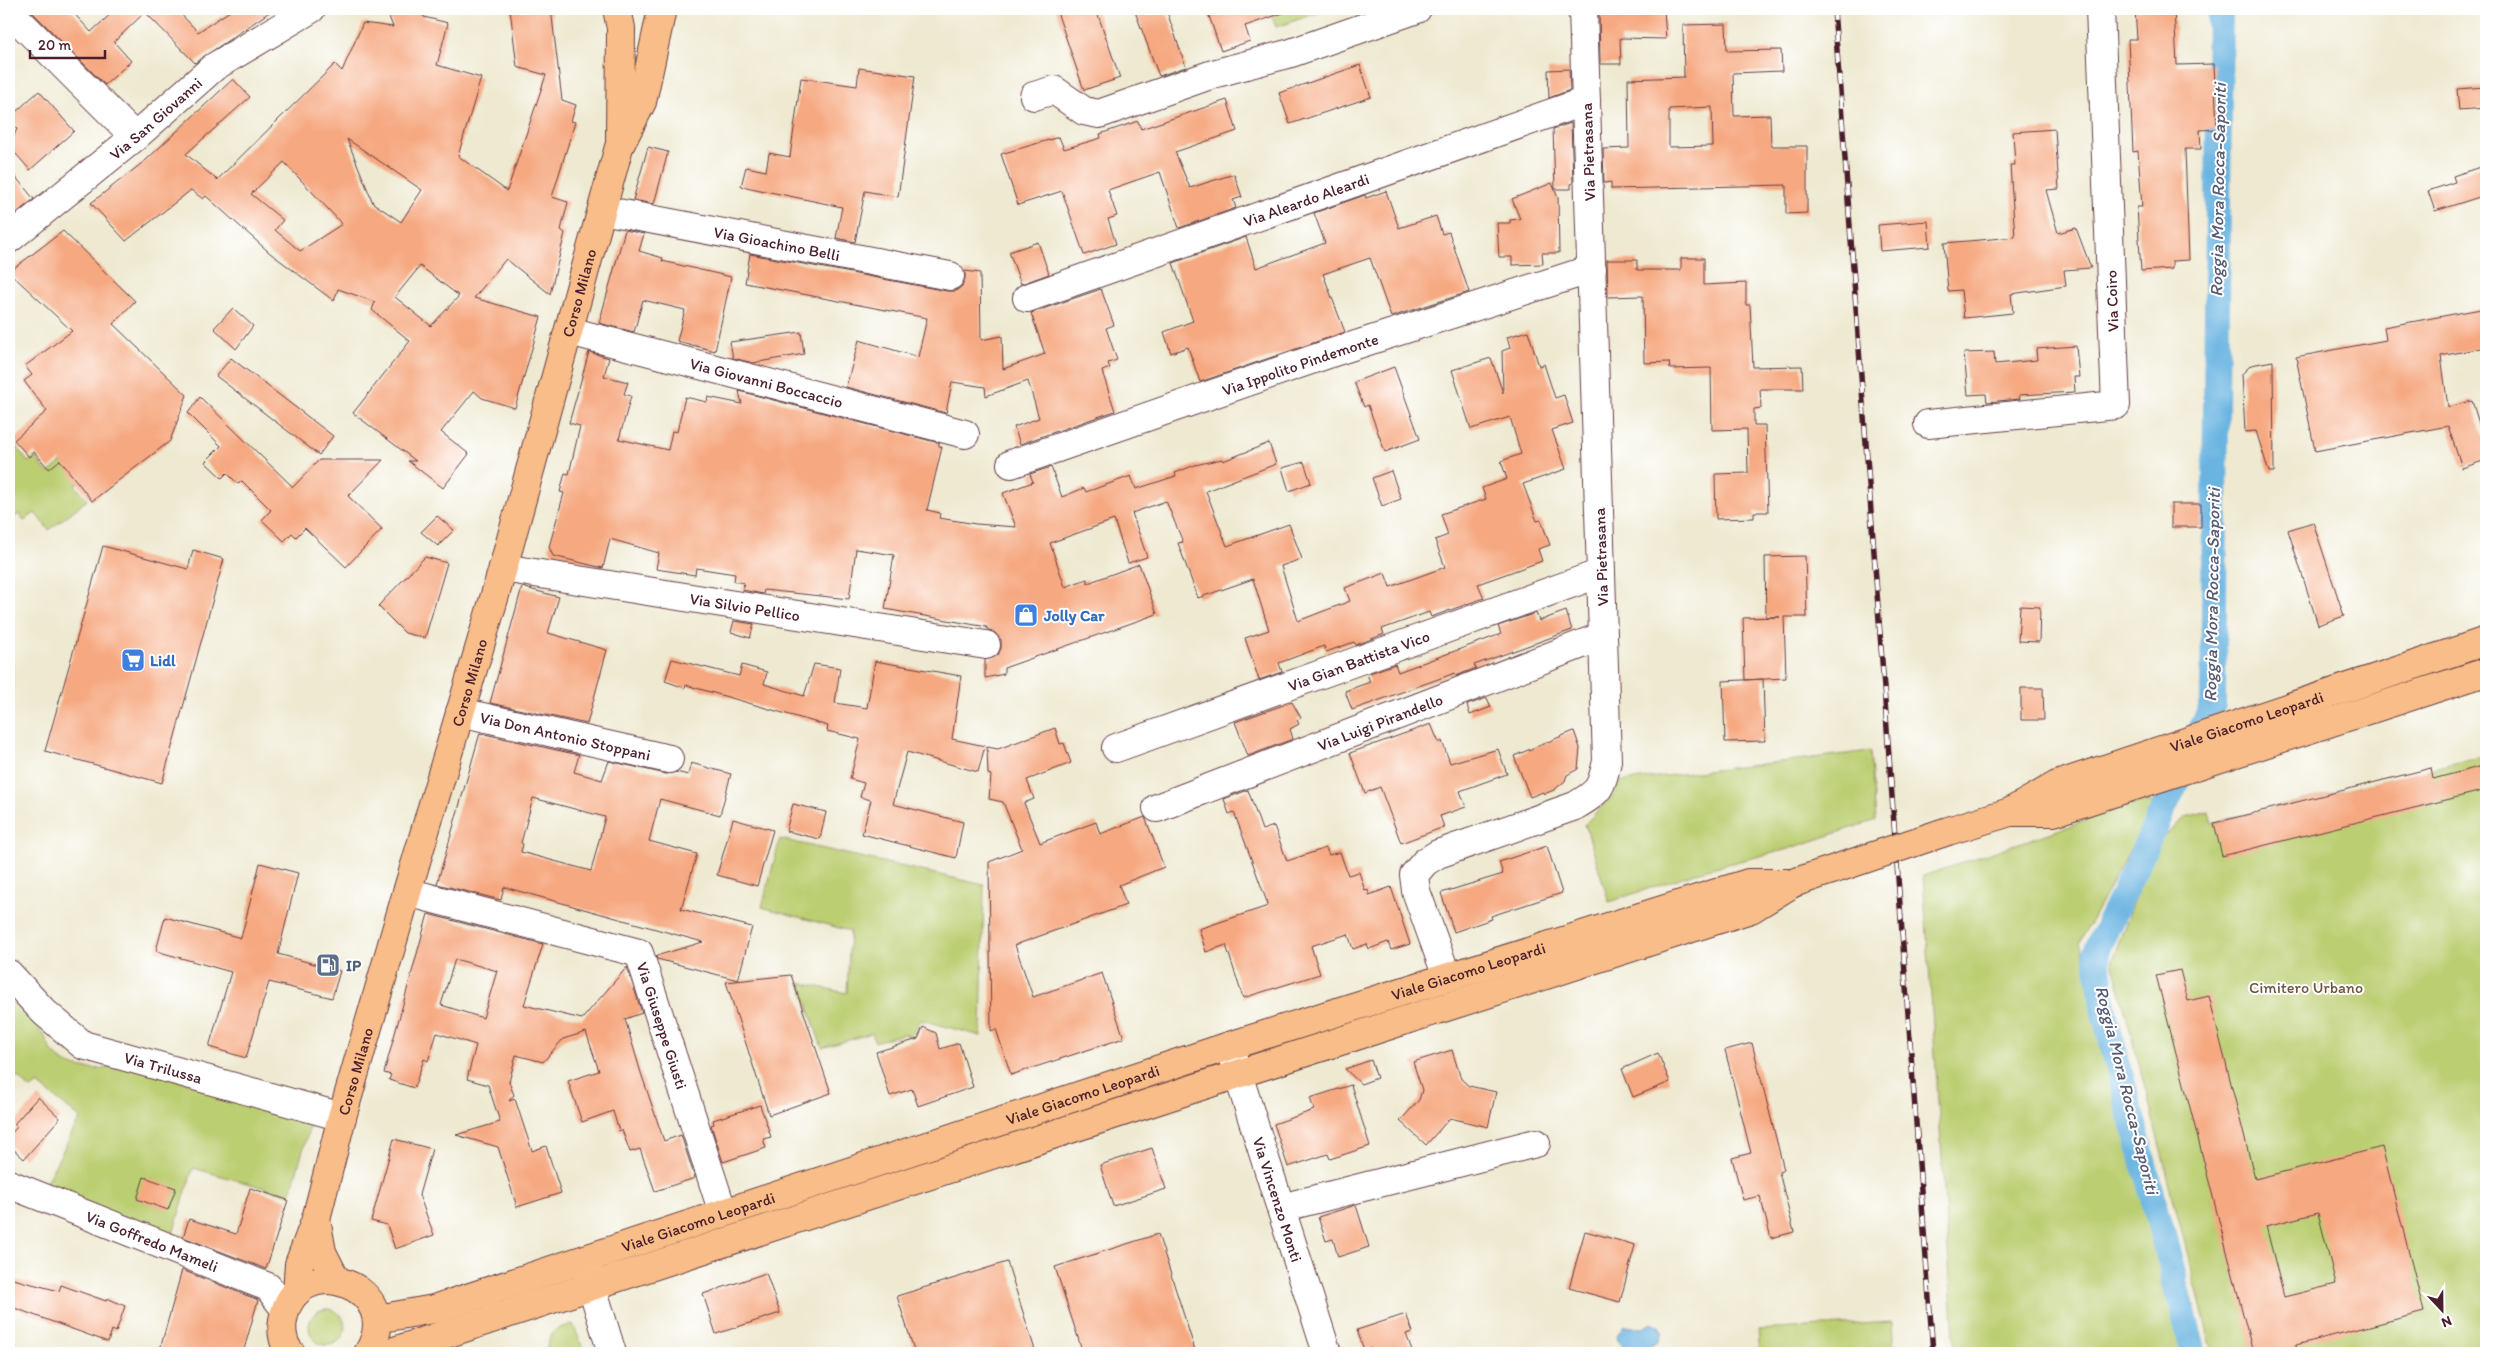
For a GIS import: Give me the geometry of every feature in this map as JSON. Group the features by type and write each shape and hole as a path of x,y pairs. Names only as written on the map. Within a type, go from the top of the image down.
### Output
{"main road":[{"name":"Corso Milano","path":"617,9 622,46 619,147"},
{"name":"Corso Milano","path":"286,1327 299,1264 316,1218 342,1117 503,568 619,147 642,102 662,9"},
{"name":"Viale Giacomo Leopardi","path":"388,1353 1238,1074 1750,909 1793,882 2010,812 2057,785 2486,641"},
{"name":"Viale Giacomo Leopardi","path":"2010,812 2054,812 2486,672"},
{"name":"Viale Giacomo Leopardi","path":"377,1319 434,1310 1229,1046 1748,883 1793,882"},
{"name":"Corso Milano","path":"316,1218 322,1252 336,1280"},
{"path":"286,1327 315,1282 336,1280 355,1286 370,1300 377,1319 375,1342 368,1353"}],"street":[{"name":"Via San Giovanni","path":"9,239 134,137 214,67 311,9"},
{"path":"1034,96 1054,90 1084,111 1099,114 1213,74 1255,65 1417,9"},
{"name":"Via Pietrasana","path":"1447,977 1416,891 1414,874 1425,862 1438,854 1575,806 1591,796 1601,786 1607,761 1583,9"},
{"name":"Via Coiro","path":"1928,424 2116,405 2100,9"},
{"path":"9,11 134,137"},
{"name":"Via Aleardo Aleardi","path":"1027,298 1586,101"},
{"name":"Via Gioachino Belli","path":"602,210 950,276"},
{"name":"Via Ippolito Pindemonte","path":"1011,464 1331,353 1592,269"},
{"name":"Via Giovanni Boccaccio","path":"569,331 965,434"},
{"name":"Via Silvio Pellico","path":"503,568 986,645"},
{"name":"Via Gian Battista Vico","path":"1116,748 1304,682 1449,626 1601,573"},
{"name":"Via Luigi Pirandello","path":"1157,808 1603,636"},
{"name":"Via Don Antonio Stoppani","path":"460,712 669,759"},
{"name":"Via Giuseppe Giusti","path":"407,892 639,953 723,1213"},
{"name":"Via Trilussa","path":"9,974 44,1012 83,1045 342,1117"},
{"name":"Via Vincenzo Monti","path":"1229,1046 1327,1353"},
{"path":"1281,1208 1536,1143"},
{"name":"Via Goffredo Mameli","path":"9,1184 268,1287 286,1327"},
{"path":"584,1260 612,1353"}],"green space":[{"path":"1269,9 1329,9 1276,27"},
{"path":"9,428 14,435 10,438 28,462 35,457 48,473 64,460 80,480 75,485 87,500 49,530 35,513 24,521 19,514 9,522"},
{"path":"1870,751 1876,820 1785,850 1707,869 1609,902 1585,824 1615,793 1616,782"},
{"name":"Cimitero Urbano","path":"2486,755 2486,1353 2213,1353 2112,960 2156,842 2186,817 2209,811 2212,823"},
{"path":"2139,802 2155,803 2080,942 2188,1353 1955,1353 1923,876"},
{"path":"780,839 984,885 981,1036 921,1020 911,1037 904,1034 875,1042 872,1033 822,1048 800,983 847,993 850,931 762,907"},
{"path":"9,999 31,1019 58,1058 76,1067 96,1069 127,1065 312,1119 290,1195 193,1168 172,1237 43,1188 80,1118 38,1084 31,1089 9,1070"},
{"path":"327,1309 340,1314 345,1327 340,1340 327,1345 314,1340 309,1327 314,1314"},
{"path":"1892,1322 1894,1353 1760,1353 1758,1330"},
{"path":"573,1324 585,1353 546,1353 553,1332"}],"water":[{"path":"1652,1323 1660,1326 1663,1331 1660,1341 1655,1344 1635,1350 1628,1349 1619,1342 1617,1335 1624,1326 1642,1328"}],"building":[{"path":"29,9 70,9 91,32 116,9 176,9 198,32 233,9 274,9 195,63 145,12 114,42 131,61 105,85"},
{"path":"386,9 421,9 424,17 448,23 437,65 481,78 458,156 507,191 546,75 517,67 510,9 551,9 562,100 576,105 571,121 575,122 552,197 568,202 561,230 565,233 550,294 506,259 474,298 541,317 515,408 482,398 474,391 441,432 469,454 443,488 408,461 416,461 353,413 410,341 372,310 375,302 338,289 334,301 270,253 206,196 203,199 191,190 126,241 91,203 146,160 233,79 250,97 186,154 217,180 335,64 342,71 363,23 393,27","holes":["347,139 422,190 401,222 373,203","284,162 342,224 300,251 275,230 283,220 251,194","420,266 459,296 431,326 395,297"]},
{"path":"1056,9 1096,9 1120,78 1084,90"},
{"path":"1134,9 1166,9 1186,67 1159,76"},
{"path":"1221,9 1285,9 1286,12 1245,26 1250,41 1221,51 1208,13"},
{"path":"1599,9 1664,9 1666,39 1620,38 1621,64 1600,64"},
{"path":"2135,9 2174,9 2177,65 2214,64 2217,129 2200,130 2201,149 2185,149 2189,260 2172,261 2172,269 2141,271 2137,207 2142,207 2138,151 2133,152 2128,39 2137,39"},
{"path":"1726,24 1727,51 1781,50 1782,71 1733,73 1734,116 1770,115 1771,146 1807,146 1807,213 1786,214 1786,185 1611,189 1611,182 1604,183 1603,149 1629,148 1628,79 1684,77 1683,25","holes":["1712,107 1713,146 1669,147 1669,109"]},
{"path":"1360,65 1371,97 1290,124 1279,93"},
{"path":"859,68 915,76 898,197 865,191 855,242 836,238 842,207 741,186 746,167 766,171 769,153 790,157 801,78 857,86"},
{"path":"1569,69 1570,90 1549,98 1548,70"},
{"path":"2486,87 2486,108 2459,110 2457,89"},
{"path":"39,91 74,131 30,170 9,146 17,129 9,118"},
{"path":"1227,100 1237,131 1175,152 1190,188 1234,174 1242,197 1233,200 1236,208 1179,228 1160,172 1108,190 1117,216 1108,219 1116,244 1084,255 1062,191 1018,205 1001,154 1059,137 1064,149 1101,138 1100,134 1138,121 1141,129"},
{"path":"1571,123 1573,183 1571,184 1571,189 1555,189 1553,129"},
{"path":"2055,129 2059,189 2046,190 2058,233 2076,228 2091,268 2064,270 2066,286 2011,294 2013,313 1964,318 1961,290 1948,291 1944,243 2015,237 2010,165 2015,165 2013,132"},
{"path":"648,147 668,152 654,204 633,200"},
{"path":"2486,165 2486,195 2435,211 2428,191 2455,182 2453,176"},
{"path":"9,169 34,199 9,219"},
{"path":"1552,183 1558,198 1559,253 1542,253 1543,264 1512,265 1512,257 1499,257 1497,223 1510,223 1510,220 1520,219 1512,199"},
{"path":"1386,191 1399,228 1436,216 1442,234 1449,232 1469,292 1391,317 1370,258 1323,274 1345,332 1200,382 1188,347 1171,353 1164,332 1193,321 1173,263 1246,237 1256,268 1325,243 1314,213 1365,195 1366,198"},
{"path":"1928,221 1930,247 1880,251 1878,225"},
{"path":"625,230 644,234 639,251 663,258 662,261 731,277 715,351 677,341 685,310 643,300 634,332 599,323"},
{"path":"63,231 135,301 113,324 187,395 170,441 92,501 60,460 49,469 34,452 29,457 14,440 47,411 24,381 32,375 25,366 72,331 9,272"},
{"path":"1038,242 1049,274 1021,284 1009,252"},
{"path":"750,254 947,291 956,291 962,286 965,271 980,273 981,340 1002,336 1003,369 1045,354 1031,313 1101,289 1114,325 1106,328 1117,360 1108,363 1110,368 1102,371 1115,411 1020,444 1014,427 1039,418 1028,381 986,396 985,387 952,382 946,413 846,387 859,340 918,357 927,318 745,283"},
{"path":"1681,258 1704,258 1704,285 1746,283 1746,305 1750,305 1753,367 1802,366 1803,389 1760,389 1761,408 1754,409 1754,425 1765,425 1768,512 1754,512 1754,518 1716,519 1715,474 1748,473 1747,429 1712,430 1711,368 1670,369 1669,362 1644,363 1643,296 1608,297 1607,260 1637,260 1637,270 1681,270"},
{"path":"233,308 253,326 236,349 214,328"},
{"path":"2486,308 2486,347 2441,356 2448,407 2472,401 2486,446 2486,460 2462,468 2448,426 2315,451 2296,357 2386,340 2384,327"},
{"path":"1528,331 1539,366 1544,364 1555,398 1564,395 1573,423 1552,430 1566,469 1523,484 1537,521 1541,520 1550,545 1538,549 1542,561 1478,584 1484,598 1431,617 1429,612 1382,629 1384,634 1356,645 1354,642 1326,652 1324,646 1279,663 1282,672 1259,680 1245,638 1269,630 1253,579 1198,598 1178,543 1183,542 1166,501 1132,513 1147,557 1128,563 1114,520 1050,543 1065,587 1087,579 1088,583 1139,564 1157,614 1004,668 1004,674 985,678 985,660 998,655 1001,648 1001,640 987,627 885,609 894,555 856,549 849,599 764,590 763,594 742,590 744,583 734,581 735,574 696,568 695,575 656,569 659,553 610,539 603,568 553,556 549,547 564,493 560,492 565,473 569,474 580,426 569,423 589,352 609,358 604,376 628,382 624,394 631,396 619,439 668,450 672,431 677,432 685,397 707,402 708,397 742,404 739,391 939,443 939,446 942,447 927,510 940,513 939,518 976,524 1016,527 1003,493 1033,482 1030,474 1051,467 1062,497 1084,488 1086,492 1131,476 1136,489 1176,476 1175,473 1195,465 1222,459 1223,461 1269,443 1276,464 1206,491 1227,546 1289,524 1302,559 1281,566 1298,621 1350,601 1345,588 1385,573 1390,587 1445,567 1435,540 1448,535 1441,514 1486,499 1482,488 1507,479 1501,461 1521,454 1510,417 1471,429 1452,370 1491,358 1503,393 1502,351 1510,348 1507,337"},
{"path":"801,332 804,354 753,363 733,358 730,342"},
{"path":"2076,346 2079,377 2074,377 2075,392 2019,395 2020,399 1987,402 1986,394 1968,395 1964,353 1994,352 1995,364 2037,360 2036,349"},
{"path":"231,358 333,436 319,455 216,376"},
{"path":"2273,361 2274,472 2269,472 2256,431 2245,432 2242,374 2251,365"},
{"path":"1394,367 1420,439 1385,452 1368,405 1364,407 1354,382"},
{"path":"200,397 293,487 319,460 383,460 348,496 382,529 346,567 305,528 296,537 292,533 284,541 262,520 271,510 242,481 238,484 227,473 222,478 205,462 221,446 188,413"},
{"path":"1304,462 1311,483 1289,491 1282,468"},
{"path":"1391,471 1401,499 1382,506 1372,478"},
{"path":"2171,504 2201,504 2201,527 2171,527"},
{"path":"437,516 454,530 438,546 421,532"},
{"path":"2313,522 2344,616 2318,625 2288,530"},
{"name":"Lidl","path":"103,546 188,569 193,550 224,559 162,783 45,751"},
{"path":"1805,556 1807,617 1784,617 1786,678 1745,680 1743,618 1780,617 1766,617 1765,557"},
{"path":"425,557 447,563 425,638 405,633 378,606"},
{"path":"522,587 559,597 548,633 607,650 587,724 490,703"},
{"path":"2020,606 2040,607 2039,642 2018,641"},
{"path":"1566,611 1572,630 1474,665 1476,668 1456,676 1455,673 1352,710 1345,691 1370,682 1367,674 1395,664 1398,672 1501,634 1498,626 1536,613 1539,621"},
{"path":"734,621 754,624 750,638 731,632"},
{"path":"672,659 739,676 742,665 767,672 764,684 804,696 814,664 840,668 835,703 867,708 875,661 961,676 952,739 985,746 978,772 907,752 893,804 963,822 956,858 862,834 871,800 860,797 864,783 850,779 860,739 827,731 828,726 686,685 685,688 665,681"},
{"path":"1763,679 1765,741 1725,742 1723,681"},
{"path":"2021,688 2043,688 2044,720 2021,720"},
{"path":"1487,698 1491,707 1470,715 1467,705"},
{"path":"1292,702 1301,718 1297,720 1299,724 1290,729 1293,739 1248,756 1235,722"},
{"path":"1431,724 1439,743 1442,741 1450,763 1498,749 1507,774 1460,791 1466,807 1440,816 1444,827 1401,843 1380,787 1365,793 1350,753"},
{"path":"1055,728 1060,744 1064,743 1071,763 1027,780 1034,799 1024,803 1040,843 1096,822 1100,834 1145,817 1164,867 1119,885 1126,905 1015,945 1033,997 1102,973 1124,1038 1011,1075 996,1029 991,1031 989,862 1022,849 1003,802 989,799 991,775 988,774 987,747 998,749"},
{"path":"1574,731 1580,748 1578,769 1567,775 1565,781 1554,790 1530,797 1514,756"},
{"path":"480,733 579,755 574,772 602,780 609,761 666,774 676,772 688,775 691,763 731,774 720,815 660,799 649,841 697,854 681,909 752,927 738,980 657,959 656,956 703,942 504,887 501,900 437,884","holes":["533,798 605,817 591,871 521,852 523,844 521,843"]},
{"path":"2486,765 2486,790 2222,856 2214,823 2431,768 2433,779"},
{"path":"1248,790 1262,830 1274,826 1287,861 1326,848 1329,855 1340,852 1348,875 1359,872 1365,891 1368,890 1369,895 1391,887 1410,944 1391,950 1388,942 1369,949 1367,944 1353,949 1348,934 1311,946 1320,974 1243,998 1226,945 1206,952 1199,929 1268,905 1234,812 1229,814 1224,799"},
{"path":"793,804 826,812 820,839 786,831"},
{"path":"733,819 773,830 757,886 717,875"},
{"path":"1547,846 1562,893 1491,916 1492,919 1454,932 1441,893 1503,874 1499,862"},
{"path":"260,863 298,873 278,954 340,971 332,998 269,982 246,1058 209,1047 231,972 156,951 165,917 241,938"},
{"path":"428,914 543,944 524,1005 582,1019 627,967 642,1013 625,1019 641,1073 664,1141 681,1135 695,1178 655,1191 640,1149 630,1152 622,1130 619,1131 613,1111 582,1122 568,1081 599,1071 586,1032 563,1039 543,1062 516,1055 509,1082 514,1095 509,1101 515,1099 532,1151 546,1146 561,1193 517,1207 498,1147 456,1135 500,1122 488,1085 467,1079 476,1045 437,1033 428,1061 424,1059 414,1088 389,1080 391,1075 384,1073","holes":["455,959 497,971 483,1018 441,1005"]},
{"path":"2180,970 2188,1001 2209,996 2255,1179 2382,1147 2424,1312 2296,1345 2298,1353 2253,1353 2156,975","holes":["2318,1213 2336,1284 2284,1297 2266,1226"]},
{"path":"791,975 831,1093 769,1115 726,982"},
{"path":"923,1027 936,1033 940,1049 959,1043 973,1087 918,1106 912,1089 890,1096 876,1052 918,1039"},
{"path":"1752,1043 1784,1170 1779,1172 1794,1232 1771,1238 1760,1196 1743,1200 1732,1158 1751,1153 1725,1050"},
{"path":"1452,1050 1461,1079 1469,1086 1496,1092 1488,1127 1450,1118 1426,1145 1400,1121 1419,1100 1422,1090 1413,1062"},
{"path":"1658,1053 1670,1082 1633,1097 1622,1069"},
{"path":"1371,1060 1377,1078 1361,1084 1345,1069"},
{"path":"1351,1085 1370,1146 1330,1159 1328,1154 1288,1167 1274,1124 1314,1110 1310,1098"},
{"path":"38,1097 60,1118 24,1159 9,1145 9,1136 17,1127 14,1124"},
{"path":"760,1105 771,1137 763,1139 766,1148 723,1162 711,1125 714,1124 713,1120"},
{"path":"394,1139 432,1149 419,1195 434,1235 395,1249 387,1225 371,1221"},
{"path":"1152,1148 1166,1189 1113,1206 1100,1165"},
{"path":"144,1177 176,1188 168,1210 137,1199"},
{"path":"250,1188 288,1200 266,1269 183,1237 189,1219 236,1234"},
{"path":"1356,1205 1369,1247 1338,1257 1333,1239 1326,1241 1318,1217"},
{"path":"1585,1231 1635,1245 1620,1302 1569,1288"},
{"path":"1158,1234 1196,1353 1083,1353 1055,1267"},
{"path":"1007,1262 1036,1353 915,1353 897,1296"},
{"path":"182,1270 258,1300 243,1353 159,1353"},
{"path":"766,1273 780,1313 716,1334 703,1294"},
{"path":"9,1278 59,1291 61,1285 106,1301 107,1298 125,1306 116,1332 112,1330 108,1342 9,1306"},
{"path":"1406,1314 1413,1332 1406,1334 1413,1353 1371,1353 1370,1348 1364,1350 1357,1330"}],"waterway":[{"name":"Roggia Mora Rocca-Saporiti","path":"2194,1353 2104,1013 2096,951 2213,704 2220,9"}],"railway":[{"path":"1834,9 1933,1353"}],"place":[{"name":"Jolly Car","path":"1026,615"},
{"name":"Lidl","path":"133,660"},
{"name":"IP","path":"328,965"}]}
